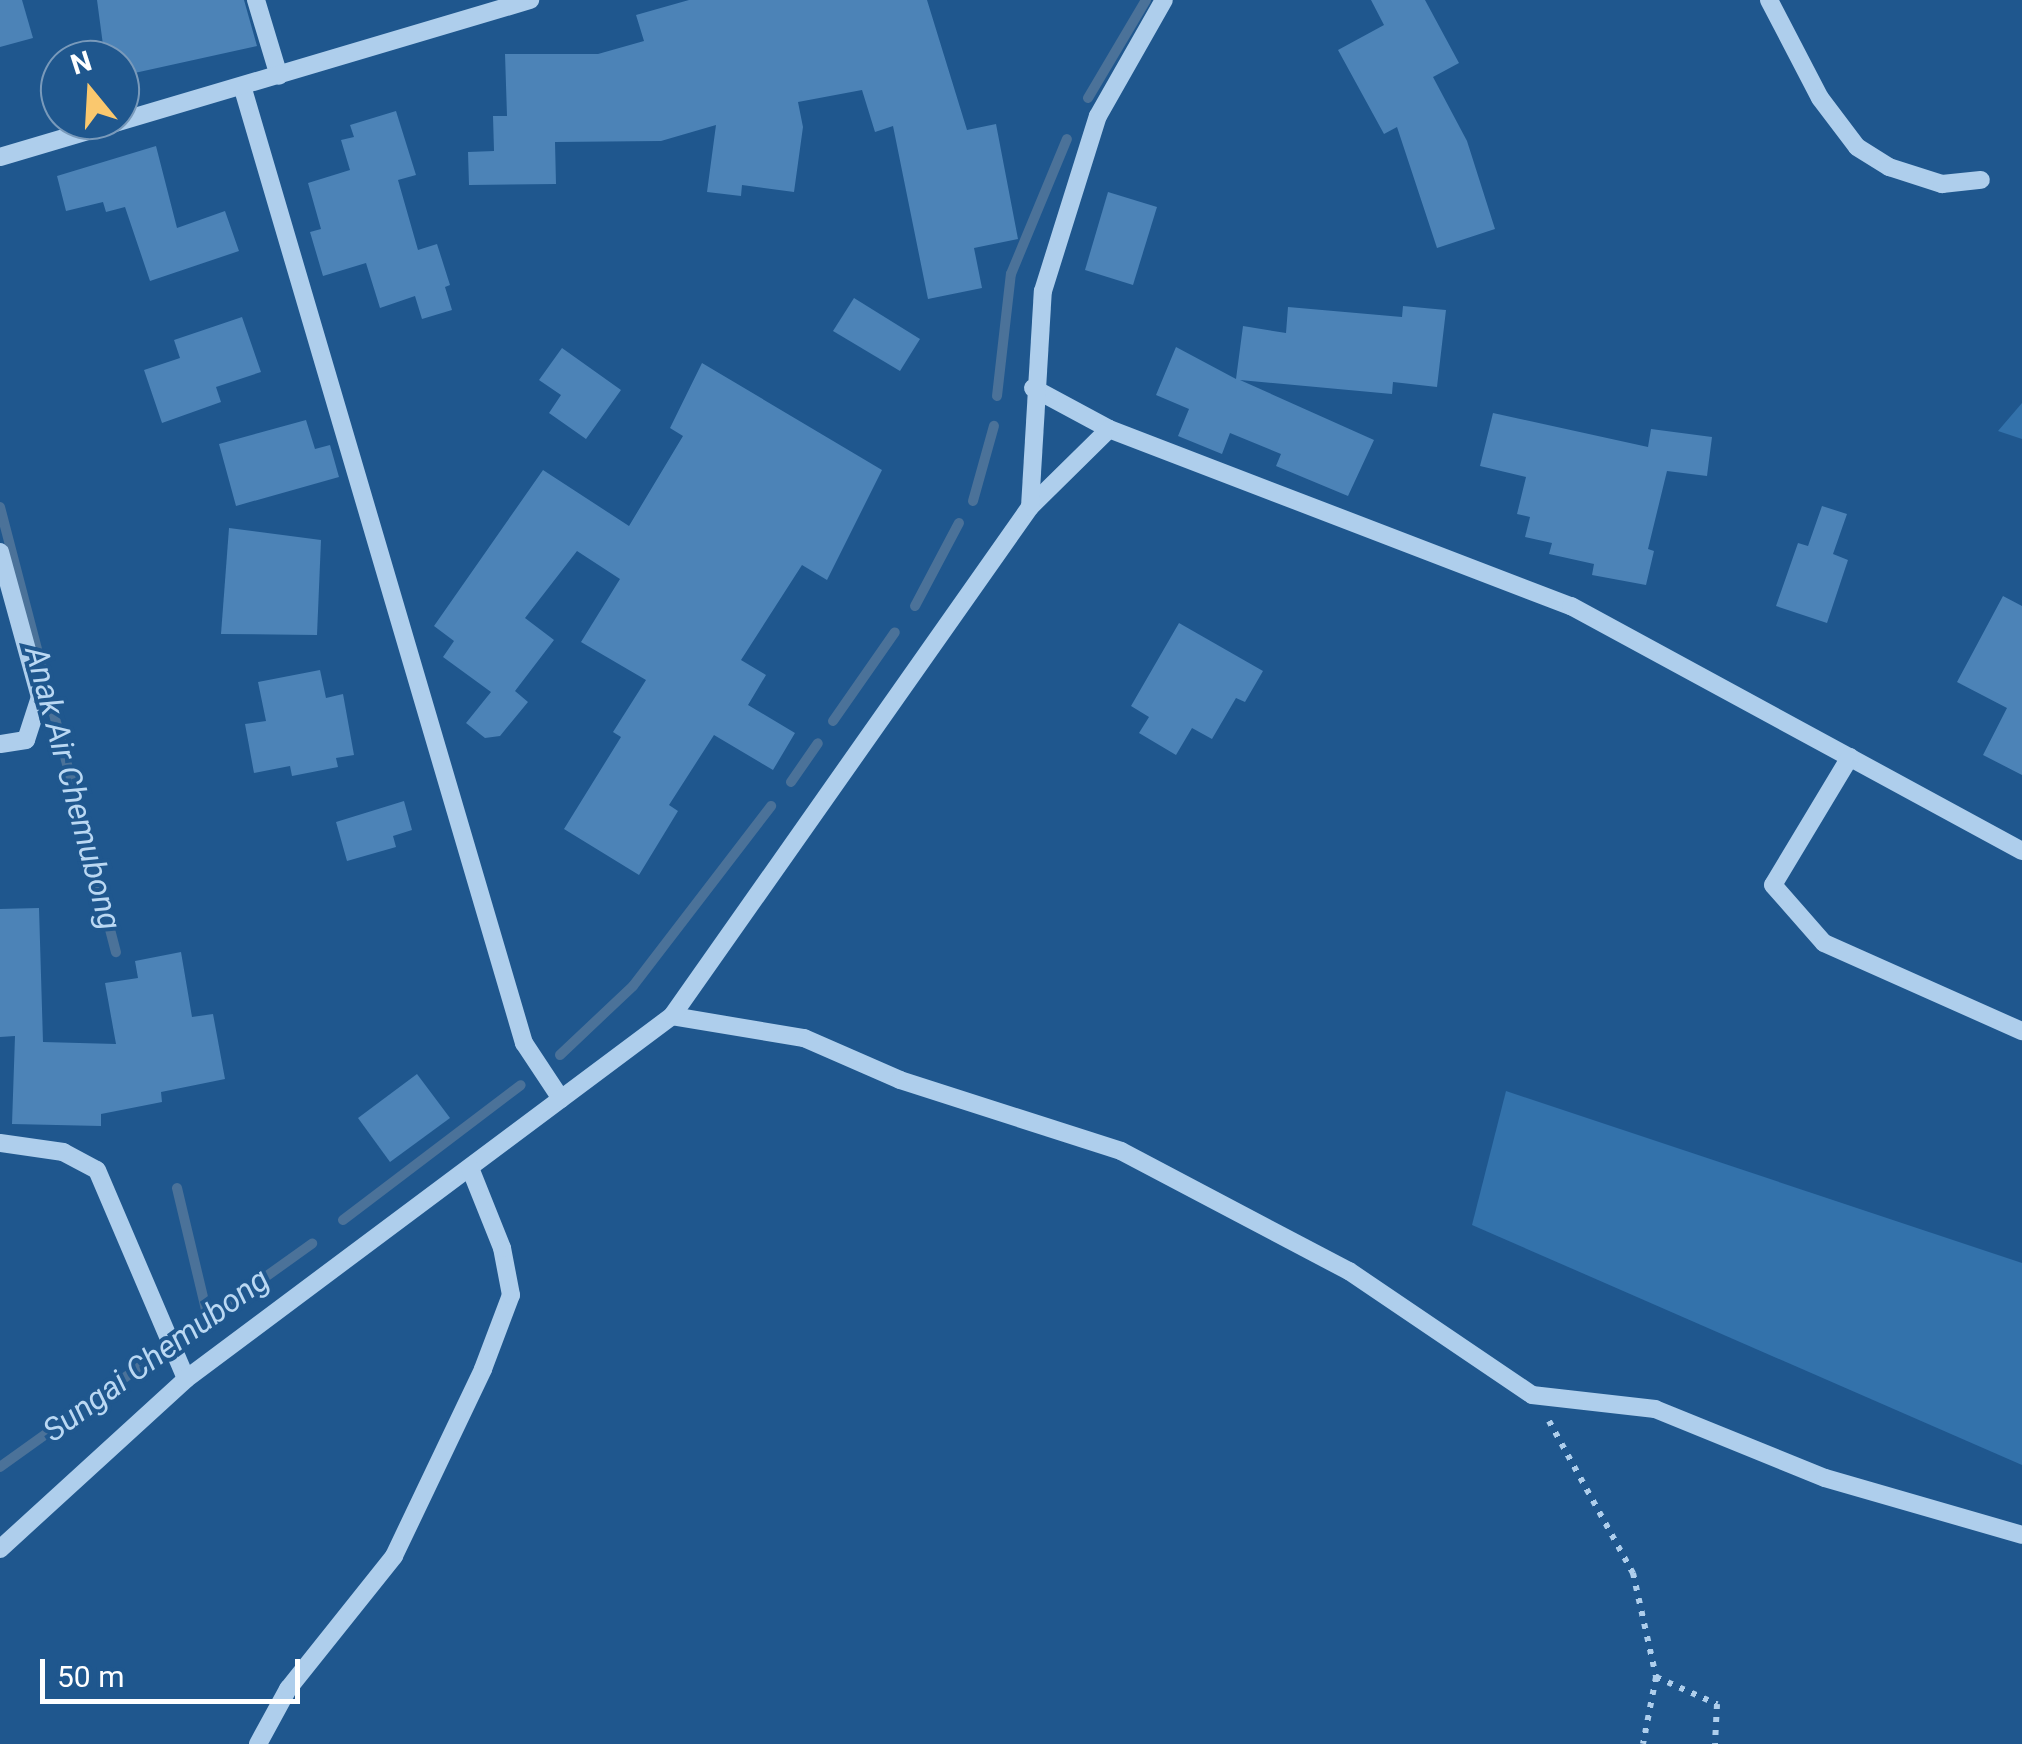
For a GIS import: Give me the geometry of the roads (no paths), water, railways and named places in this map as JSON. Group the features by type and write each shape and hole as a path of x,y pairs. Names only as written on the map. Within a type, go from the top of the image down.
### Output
{"street":[{"path":"256,0 279,76"},
{"path":"0,157 243,89 530,0"},
{"path":"1030,507 1033,388 1042,291 1098,116 1164,0"},
{"path":"1768,0 1820,98 1857,148 1888,167 1942,184 1981,180"},
{"path":"243,89 524,1043 561,1099"},
{"path":"1033,388 1109,429 1571,606 2022,851"},
{"path":"0,1549 184,1374 470,1168 672,1016 1030,507 1109,429"},
{"path":"0,552 40,697 26,740 0,744"},
{"path":"1850,757 1772,885 1824,943 2022,1030"},
{"path":"672,1016 804,1038 900,1080 1121,1151 1350,1271 1532,1395 1655,1409 1825,1478 2022,1535"},
{"path":"0,1143 63,1152 97,1170 184,1374"},
{"path":"258,1744 288,1689 394,1556 511,1295 502,1248 470,1168"}],"waterway":[{"name":"Sungai Chemubong","path":"1088,98 1146,0"},
{"name":"Sungai Chemubong","path":"997,396 1011,274 1067,139"},
{"name":"Sungai Chemubong","path":"973,501 994,426"},
{"name":"Anak Air Chemubong","path":"0,507 116,952"},
{"name":"Sungai Chemubong","path":"915,606 959,523"},
{"name":"Sungai Chemubong","path":"833,721 895,632"},
{"name":"Sungai Chemubong","path":"791,782 818,743"},
{"name":"Sungai Chemubong","path":"560,1055 633,986 771,806"},
{"name":"Sungai Chemubong","path":"343,1220 521,1085"},
{"name":"Anak Air Chemubong","path":"177,1188 207,1314"},
{"name":"Sungai Chemubong","path":"0,1467 312,1244"}]}
